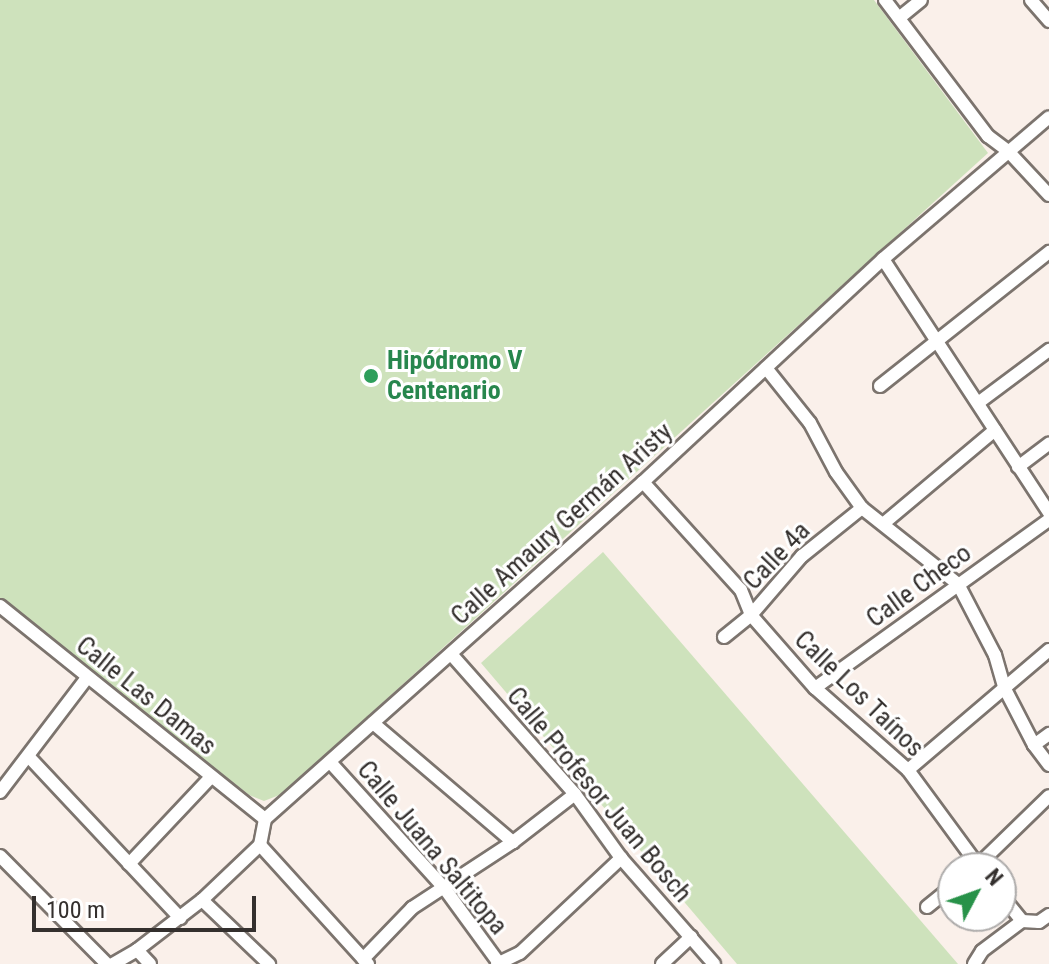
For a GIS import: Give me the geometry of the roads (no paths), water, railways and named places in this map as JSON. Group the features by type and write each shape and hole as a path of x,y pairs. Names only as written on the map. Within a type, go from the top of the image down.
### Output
{"street":[{"path":"885,0 988,136 1008,151 1049,195"},
{"path":"899,18 921,0"},
{"path":"1031,0 1049,21"},
{"name":"Calle Amaury Germán Aristy","path":"265,819 643,482 883,259 1049,117"},
{"path":"880,386 1049,252"},
{"path":"883,259 1049,513"},
{"path":"978,403 1049,350"},
{"path":"766,368 810,423 836,472 862,508 958,584 995,655 1005,689 1034,745 1049,765"},
{"path":"883,524 995,430"},
{"path":"1018,467 1049,444"},
{"name":"Calle Los Taínos","path":"643,482 741,590 751,615 815,688 908,770 967,852"},
{"name":"Calle 4a","path":"724,637 751,615 802,556 862,508"},
{"name":"Calle Checo","path":"815,688 1049,520"},
{"name":"Calle Las Damas","path":"2,611 265,819"},
{"path":"908,770 1049,650"},
{"name":"Calle Profesor Juan Bosch","path":"451,654 575,794 621,858 714,964"},
{"path":"0,792 87,678"},
{"path":"373,723 513,842"},
{"path":"1034,745 1049,734"},
{"path":"29,757 180,918"},
{"name":"Calle Juana Saltitopa","path":"330,762 445,889 498,963"},
{"path":"129,864 210,778"},
{"path":"260,845 366,962 412,908 513,842 575,794"},
{"path":"993,852 1049,796"},
{"path":"113,964 180,918 260,845 265,819"},
{"path":"0,856 107,964"},
{"path":"498,963 520,953 621,858"},
{"path":"927,907 937,899"},
{"path":"202,900 269,964"},
{"path":"1017,915 1022,921"},
{"path":"974,964 982,951 1022,921 1039,922 1049,915"},
{"path":"662,964 691,937"},
{"path":"137,950 150,964"}],"place":[{"name":"Hipódromo V Centenario","path":"371,376"}]}
